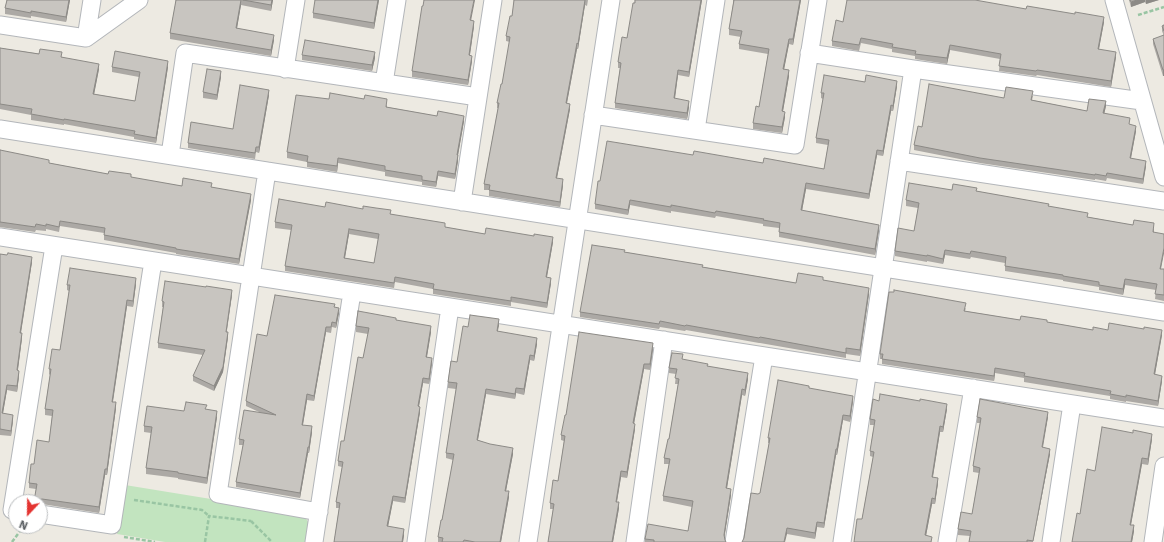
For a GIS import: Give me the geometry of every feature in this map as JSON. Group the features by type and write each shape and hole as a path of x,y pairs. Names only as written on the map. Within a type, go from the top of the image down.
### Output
{"street":[{"path":"86,38 92,0"},
{"path":"0,26 86,38 139,0"},
{"path":"285,68 296,0"},
{"path":"384,83 397,0"},
{"path":"462,202 493,0"},
{"path":"528,542 611,0"},
{"path":"696,130 716,0"},
{"path":"593,115 795,145 818,0"},
{"path":"1114,0 1164,177"},
{"path":"170,155 185,53 478,97"},
{"path":"809,53 1142,101"},
{"path":"842,542 913,69"},
{"path":"0,129 1164,312"},
{"path":"899,161 1164,200"},
{"path":"267,171 218,494 319,512"},
{"path":"0,237 1164,418"},
{"path":"15,494 54,246"},
{"path":"48,515 112,525 153,261"},
{"path":"314,542 352,292"},
{"path":"416,542 450,307"},
{"path":"635,542 664,340"},
{"path":"734,542 764,356"},
{"path":"947,542 973,388"},
{"path":"1051,542 1072,404"},
{"path":"1152,542 1164,466"}],"path":[{"path":"1120,21 1164,7"},
{"path":"116,497 202,510 209,516 251,521 272,542"},
{"path":"251,521 256,501"},
{"path":"205,542 209,516"}],"green space":[{"path":"125,485 303,514 310,525 307,542 165,542 117,534"}],"building":[{"path":"7,0 69,0 66,17 5,8"},
{"path":"176,0 241,0 236,28 274,35 271,50 170,33"},
{"path":"243,0 272,0 271,5"},
{"path":"315,0 378,0 374,23 313,13"},
{"path":"424,0 474,0 470,20 474,21 469,55 472,56 468,80 412,71"},
{"path":"514,0 585,0 566,103 570,104 556,178 563,179 560,202 489,190 490,185 484,184 499,103 497,103 502,84 510,37 506,36 510,16 512,16"},
{"path":"635,0 701,0 689,72 678,70 674,98 689,101 687,113 615,103 621,63 618,62 622,37 627,38 633,3 635,3"},
{"path":"734,0 800,0 793,39 789,39 783,69 789,70 782,111 785,112 782,127 753,123 756,106 759,107 769,49 739,44 742,31 729,29"},
{"path":"847,0 975,0 1026,9 1027,6 1104,17 1098,49 1116,52 1111,81 999,66 1001,54 950,45 947,58 915,54 916,51 892,47 893,44 861,38 859,45 832,41 836,20 843,22"},
{"path":"1164,35 1164,70 1163,70 1153,39"},
{"path":"305,40 375,52 372,65 302,55"},
{"path":"0,48 39,54 40,49 62,52 61,57 99,64 93,94 135,101 140,72 112,67 115,51 168,61 156,138 134,134 135,131 31,114 32,109 0,104"},
{"path":"207,69 221,71 217,95 203,92"},
{"path":"824,75 865,82 866,75 897,81 883,151 877,150 869,194 806,183 801,210 879,225 875,249 779,232 780,223 716,211 715,213 671,205 671,207 630,200 628,210 595,204 598,181 600,181 607,141 693,155 694,151 763,163 764,158 824,169 829,140 816,138 824,93 821,93"},
{"path":"929,84 1004,98 1006,87 1033,91 1031,100 1087,111 1089,99 1106,101 1103,113 1130,118 1129,124 1136,126 1130,158 1146,161 1143,179 1107,173 1106,176 1095,175 980,158 914,145 918,126 922,127"},
{"path":"240,85 269,90 259,147 256,147 255,153 188,143 191,122 233,129"},
{"path":"330,93 364,99 365,95 387,99 386,107 437,116 438,111 464,116 455,174 438,171 436,182 422,180 422,176 385,170 385,166 338,158 337,166 307,162 308,156 287,152 296,95 329,99"},
{"path":"0,150 49,160 49,163 108,174 109,171 131,174 131,177 182,186 183,178 212,183 211,187 251,194 239,259 104,235 105,228 60,221 59,227 46,224 46,226 36,224 35,227 0,222"},
{"path":"909,183 952,190 953,184 977,188 976,191 1049,204 1048,206 1088,213 1087,217 1133,225 1134,220 1154,223 1153,232 1164,234 1164,248 1160,269 1164,269 1164,295 1155,294 1157,284 1125,279 1123,289 1099,285 1099,282 1005,266 1006,257 971,251 970,254 945,250 943,259 927,255 895,251 898,228 914,231 919,203 906,200"},
{"path":"279,199 325,207 326,202 363,209 363,206 391,210 390,214 445,223 445,227 485,234 486,228 534,236 534,234 553,237 546,277 551,278 547,303 511,297 511,301 433,289 434,284 395,277 394,283 285,266 292,225 275,222","holes":["349,229 379,234 374,263 344,258"]},
{"path":"592,245 625,250 624,252 703,265 702,267 796,283 798,273 823,277 823,280 869,288 860,350 846,348 846,353 686,325 660,321 659,324 580,312"},
{"path":"8,253 32,257 20,333 22,333 17,370 19,371 17,386 7,385 2,413 13,415 11,431 0,429 0,254 7,255"},
{"path":"70,268 136,278 133,301 127,300 112,402 116,402 107,469 105,469 99,507 48,500 48,494 35,494 37,484 29,483 31,464 34,464 37,440 49,442 53,410 45,409 51,369 49,369 52,349 60,350 70,285 67,285"},
{"path":"165,281 232,290 223,367 214,386 193,376 205,350 158,343 164,302 162,301"},
{"path":"894,290 966,303 964,311 1020,320 1021,316 1093,330 1093,327 1108,330 1109,323 1144,329 1144,327 1162,330 1154,374 1162,376 1158,401 1126,395 1126,397 1110,394 1111,391 1024,376 1025,373 995,368 994,376 882,359 883,354 880,354 889,292 894,292"},
{"path":"275,295 335,304 334,307 339,308 336,323 332,322 331,327 326,327 314,396 307,394 302,425 312,426 300,493 236,482 244,440 239,439 244,410 276,415 246,401 257,334 267,336"},
{"path":"358,311 431,326 426,357 432,358 429,379 423,378 418,406 420,407 405,498 393,496 387,526 404,529 402,542 334,542 340,503 336,502 343,462 338,461 341,441 344,441 358,357 363,358 369,328 356,326"},
{"path":"470,315 499,319 497,331 537,338 534,356 530,355 524,389 516,388 515,394 486,389 477,440 513,448 505,491 509,491 500,542 475,542 464,540 463,542 442,542 443,538 438,537 454,454 446,453 457,383 448,382 451,361 457,362 463,326 468,327"},
{"path":"579,332 653,343 650,364 644,364 633,423 635,424 627,472 621,471 616,502 619,502 612,542 548,542 554,504 550,503 553,480 558,481 565,436 561,435 566,415"},
{"path":"672,353 683,354 682,359 708,364 707,366 748,373 745,390 742,389 726,488 731,489 724,535 726,542 654,542 654,540 645,539 648,524 688,531 693,501 663,496 670,459 664,458 669,439 679,379 675,378 677,369 669,368"},
{"path":"778,380 809,386 809,388 853,396 850,416 843,415 824,523 817,522 815,533 787,528 784,542 742,542 744,538 751,493 760,493 770,438 768,438"},
{"path":"880,394 947,404 943,427 940,426 932,477 938,478 935,499 932,498 925,535 932,537 931,542 854,542 857,519 862,519 874,452 870,451 875,420 870,419 873,399 879,401"},
{"path":"980,399 1048,412 1042,447 1050,449 1033,541 969,542 971,531 958,529 961,512 972,514 980,468 973,466 981,418 977,417"},
{"path":"186,402 207,405 205,409 217,411 207,478 178,472 146,468 152,427 144,426 147,406 184,411"},
{"path":"1102,427 1133,433 1133,430 1152,434 1148,459 1142,458 1130,525 1134,525 1131,542 1072,542 1077,513 1080,514 1087,469 1095,471"}]}
